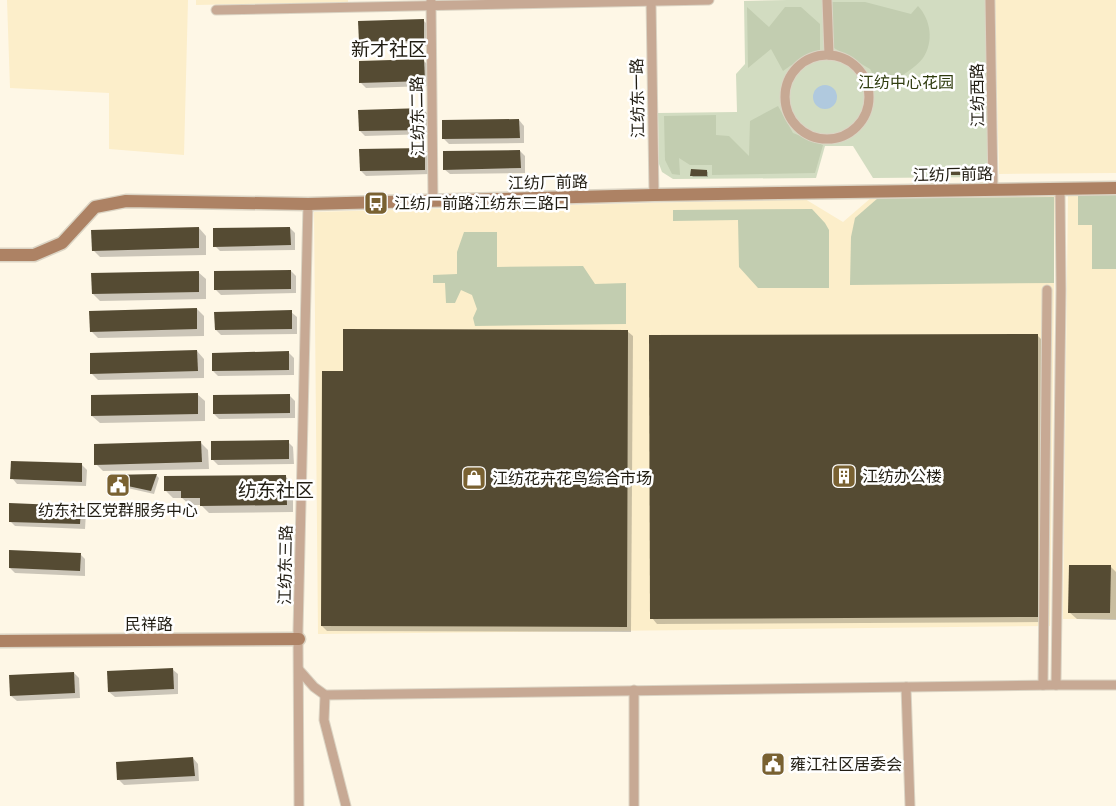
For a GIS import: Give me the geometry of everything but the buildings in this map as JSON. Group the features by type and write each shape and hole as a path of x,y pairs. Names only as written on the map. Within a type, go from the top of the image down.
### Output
{"main road":[{"name":"江纺厂前路","path":"0,254 34,255 62,243 95,208 126,201 308,204 654,195 1116,188"},
{"name":"民祥路","path":"0,634 298,635"},
{"name":"民祥路","path":"0,641 298,635"}],"street":[{"path":"216,10 431,3 709,0"},
{"path":"827,0 829,55"},
{"name":"江纺西路","path":"990,0 993,190"},
{"name":"江纺东一路","path":"650,1 654,195"},
{"name":"江纺东二路","path":"431,3 433,201"},
{"path":"829,55 843,58 855,65 863,76 868,88 869,102 865,116 857,127 846,135 832,139 818,138 805,134 794,124 787,112 784,99 786,85 792,72 802,62 815,56 829,55"},
{"path":"1056,685 1061,290 1060,190"},
{"name":"江纺东三路","path":"299,806 298,635 308,204"},
{"path":"1043,685 1047,290"},
{"path":"299,670 314,687 325,695 1043,685 1116,686"},
{"path":"906,687 910,806"},
{"path":"634,690 634,806"},
{"path":"325,695 324,720 346,806"}],"shaded area":[{"path":"7,0 188,0 184,155 109,149 109,93 10,88"},
{"path":"196,0 348,0 348,2 196,5"},
{"path":"995,0 1116,0 1116,173 999,174"},
{"path":"1068,195 1116,196 1116,619 1063,619"},
{"path":"1055,196 1050,626 318,634 314,212 805,199 843,222 872,197"}],"green space":[{"name":"江纺中心花园","path":"987,0 991,177 873,178 853,146 825,146 816,178 673,179 662,172 659,164 658,113 737,112 736,74 745,64 744,1"},
{"path":"831,2 865,2 911,14 918,6 926,18 930,38 923,58 893,84 876,79 870,69 834,48"},
{"path":"747,7 769,27 785,7 801,7 820,24 820,50 783,71 771,49 748,68"},
{"path":"778,106 793,133 823,145 815,173 712,175 712,165 690,165 679,158 680,175 672,174 665,160 664,116 716,115 716,135 729,136 749,156 750,121"},
{"path":"1078,191 1116,191 1116,269 1092,269 1092,225 1078,225"},
{"path":"1054,197 1054,283 850,285 851,237 855,218 878,198"},
{"path":"812,209 829,230 829,288 758,288 739,267 738,220 673,221 673,210"},
{"path":"464,232 497,232 497,267 583,266 595,284 626,283 626,324 475,326 473,318 477,309 472,295 461,290 455,303 446,303 445,283 433,283 433,275 457,274 457,252"}],"water":[{"path":"825,85 830,86 836,92 836,102 830,108 825,109 820,108 814,102 813,97 814,92 820,86"}],"place":[{"name":"江纺厂前路江纺东三路口","path":"376,203"},
{"name":"江纺办公楼","path":"844,476"},
{"name":"江纺花卉花鸟综合市场","path":"474,478"},
{"name":"纺东社区党群服务中心","path":"118,485"},
{"name":"雍江社区居委会","path":"773,764"}],"district":[{"name":"新才社区","path":"389,49"},
{"name":"纺东社区","path":"276,490"}]}
